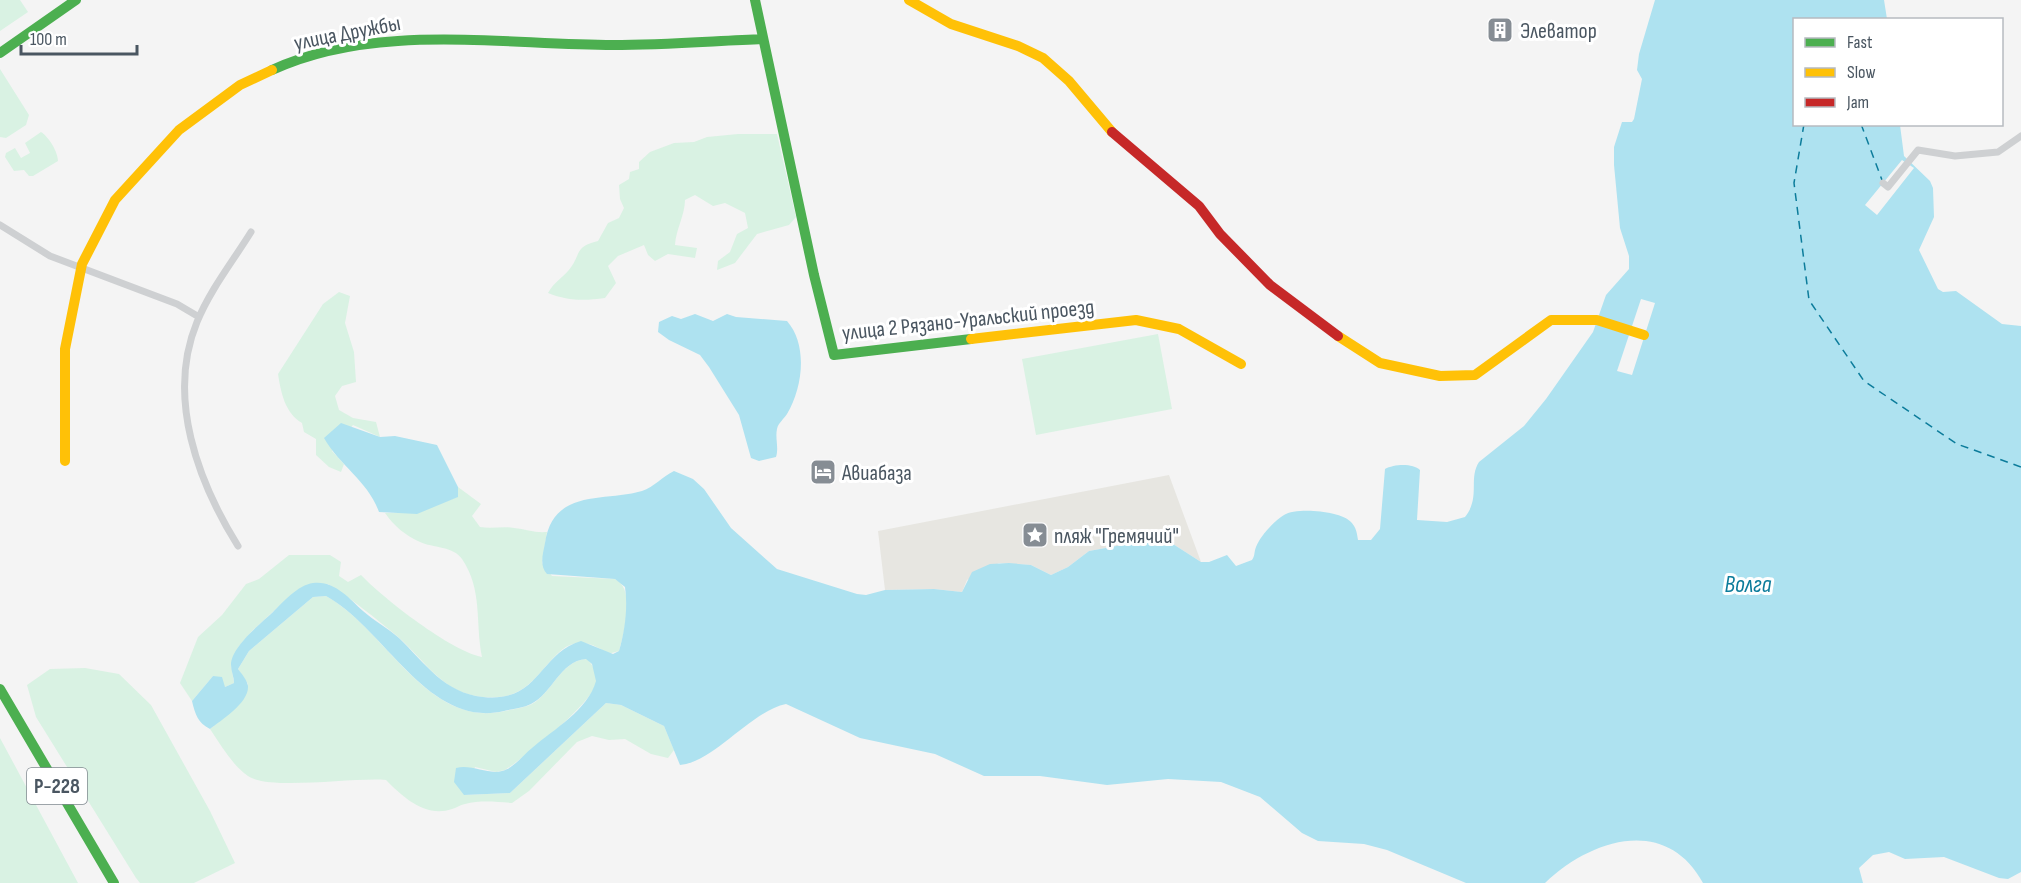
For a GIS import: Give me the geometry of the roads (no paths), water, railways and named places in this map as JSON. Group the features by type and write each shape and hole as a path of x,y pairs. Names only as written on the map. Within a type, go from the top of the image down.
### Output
{"main road":[{"path":"0,53 76,0"},
{"name":"улица 2 Рязано-Уральский проезд","path":"755,0 814,275 834,355 1136,320 1163,322 1186,329 1241,364"},
{"path":"909,0 951,24 1018,46 1043,58 1070,81 1103,124 1199,206 1220,234 1270,285 1350,345 1380,363 1440,376 1475,375 1551,320 1597,320 1644,335"},
{"name":"улица Дружбы","path":"65,461 67,399 64,349 82,264 115,200 179,130 240,86 302,56 413,38 614,45 764,39"},
{"name":"Р-228","path":"0,689 114,883"}],"street":[{"path":"1883,183 1888,187 1918,150 1955,156 1998,152 2021,136"},
{"path":"0,225 50,256 177,304 199,317"},
{"path":"238,546 219,515 200,473 186,423 186,367 199,317 251,232"}],"water":[{"name":"Волга","path":"1655,0 1884,0 1887,18 1793,18 1793,126 1900,126 1904,156 1930,181 1933,188 1934,217 1919,250 1938,289 1943,292 1956,291 2002,324 2021,326 2021,872 2008,879 1999,878 1944,857 1905,859 1889,852 1873,855 1859,868 1863,883 1703,883 1687,862 1669,848 1649,842 1627,841 1605,846 1584,855 1545,883 1466,883 1387,850 1364,844 1318,841 1302,833 1260,797 1221,782 1168,779 1107,785 1040,776 984,776 935,754 860,738 786,704 759,716 706,755 693,762 680,765 664,726 621,705 606,703 510,793 464,795 454,782 456,768 468,767 497,772 514,764 586,701 596,681 592,664 586,659 569,665 545,693 528,705 504,711 477,713 452,705 430,691 368,630 326,596 313,597 249,651 238,669 247,682 247,692 234,710 210,729 203,724 194,710 192,701 213,676 222,677 225,687 234,683 232,658 241,643 254,629 291,594 313,583 328,584 341,591 367,615 399,638 436,675 457,690 469,694 502,697 516,693 528,685 567,647 581,641 613,654 619,651 623,635 625,587 615,579 547,574 542,559 550,525 558,513 569,505 582,500 642,491 674,471 693,479 704,489 731,528 777,569 866,595 885,590 934,589 962,592 972,572 990,564 1031,565 1051,575 1068,567 1089,551 1155,539 1173,544 1201,562 1209,562 1227,555 1236,566 1252,560 1261,538 1276,521 1284,515 1299,511 1319,511 1346,518 1353,524 1358,540 1371,540 1380,529 1385,469 1398,465 1413,466 1420,470 1417,520 1447,522 1465,517 1470,510 1474,495 1474,475 1479,462 1524,426 1546,399 1593,332 1606,295 1629,269 1629,256 1620,228 1614,147 1622,122 1632,122 1634,119 1642,79 1637,70 1639,54"},
{"path":"695,314 713,321 727,314 736,317 787,321 794,331 800,354 800,379 787,414 778,427 776,457 759,461 751,458 739,415 709,367 700,355 658,332 659,322 672,316 681,319"},
{"path":"341,423 380,437 395,436 437,445 458,487 458,497 417,514 379,512 368,491 324,438"}],"place":[{"name":"Элеватор","path":"1500,30"},
{"name":"Авиабаза","path":"823,472"},
{"name":"пляж \"Гремячий\"","path":"1035,535"}]}
